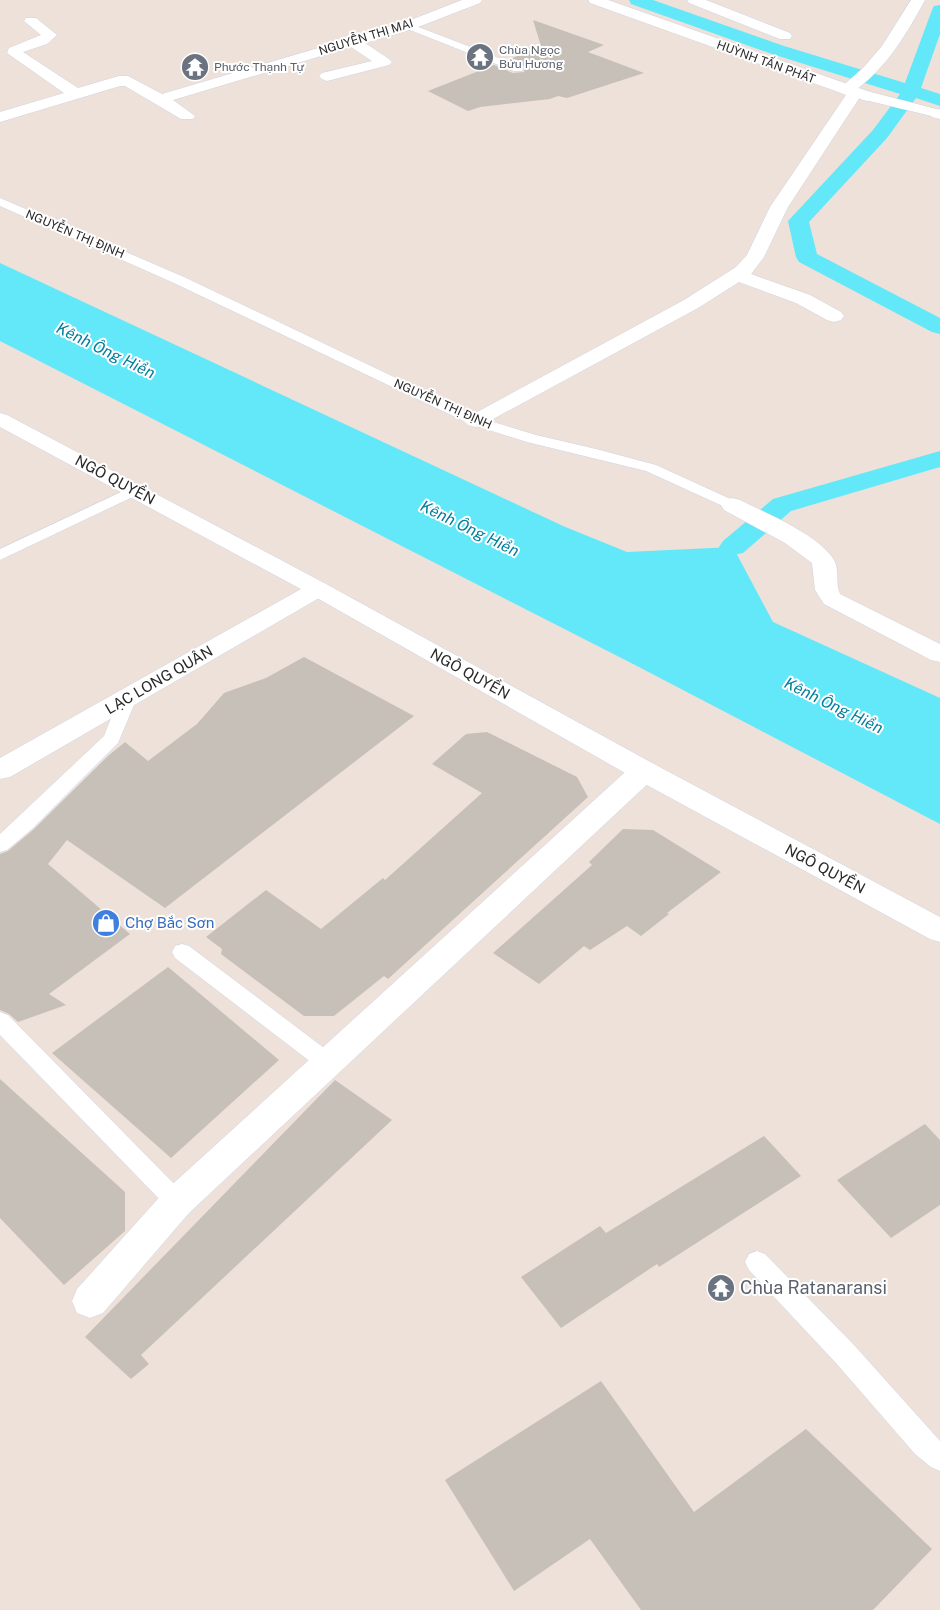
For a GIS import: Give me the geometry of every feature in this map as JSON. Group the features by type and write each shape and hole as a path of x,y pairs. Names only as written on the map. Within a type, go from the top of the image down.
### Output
{"street":[{"name":"NGUYỄN THỊ MAI","path":"160,99 292,58 408,26 475,0"},
{"name":"HUỲNH TẤN PHÁT","path":"595,0 855,91 939,114"},
{"path":"694,0 785,36"},
{"path":"475,421 691,304 743,271 755,257 779,206 855,91 898,37 918,0"},
{"path":"32,21 50,35 47,38 14,51 14,53 76,94"},
{"path":"327,76 384,62 353,42"},
{"path":"0,117 111,84 128,81 187,116"},
{"path":"737,275 803,300 834,316"},
{"name":"NGÔ QUYỀN","path":"0,419 136,490 318,589 644,771 940,931"},
{"name":"NGUYỄN THỊ ĐỊNH","path":"732,505 816,554 823,561 826,571 826,590 832,599 940,654"},
{"name":"LẠC LONG QUÂN","path":"0,770 318,589"},
{"path":"90,1301 177,1202 644,771"}],"lane":[{"path":"408,26 518,69"},
{"name":"NGUYỄN THỊ ĐỊNH","path":"0,202 179,280 475,421 532,439 596,453 650,468 732,505"},
{"path":"0,555 136,490"},
{"path":"0,844 25,824 112,739 128,698"},
{"path":"182,952 328,1063"},
{"path":"0,1021 177,1202"},
{"path":"757,1262 845,1354 924,1445 940,1458"}],"water":[{"name":"Kênh Ông Hiển","path":"0,263 563,526 627,552 733,547 773,622 940,698 940,824 637,666 0,341"}],"building":[{"path":"533,20 604,45 588,52 644,73 567,98 558,96 550,99 480,107 468,111 428,91 494,65 513,73 524,72 525,68 523,65 508,60 541,46"},
{"path":"304,657 414,716 165,908 67,840 48,864 130,934 49,994 66,1005 18,1022 9,1014 0,1010 0,854 8,851 33,830 108,756 125,742 148,761 197,724 224,693 266,678"},
{"path":"487,732 577,777 588,797 388,979 384,976 334,1016 304,1016 221,954 222,949 206,937 266,890 321,929 383,878 385,880 482,793 432,764 466,734"},
{"path":"623,829 653,830 721,872 667,913 669,914 641,936 627,926 590,950 584,946 539,984 493,953 592,865 589,862"},
{"path":"168,967 279,1060 171,1158 52,1053"},
{"path":"0,1079 125,1192 125,1231 64,1285 0,1218"},
{"path":"335,1080 392,1120 141,1355 149,1364 131,1379 85,1337"},
{"path":"925,1124 940,1140 940,1205 891,1238 837,1180"},
{"path":"764,1136 801,1176 659,1267 657,1264 561,1328 521,1277 600,1226 606,1233"},
{"path":"601,1381 694,1512 806,1429 932,1549 873,1610 641,1610 590,1539 514,1591 445,1480"}],"waterway":[{"path":"637,0 778,50 911,91"},
{"path":"911,91 940,10"},
{"path":"911,91 940,100"},
{"path":"911,91 880,134 798,221 807,257 940,327"},
{"path":"733,547 782,505 940,459"}],"place":[{"name":"Chùa Ngọc Bửu Hương","path":"480,57"},
{"name":"Phước Thạnh Tự","path":"195,67"},
{"name":"Chợ Bắc Sơn","path":"106,923"},
{"name":"Chùa Ratanaransi","path":"721,1288"}]}
